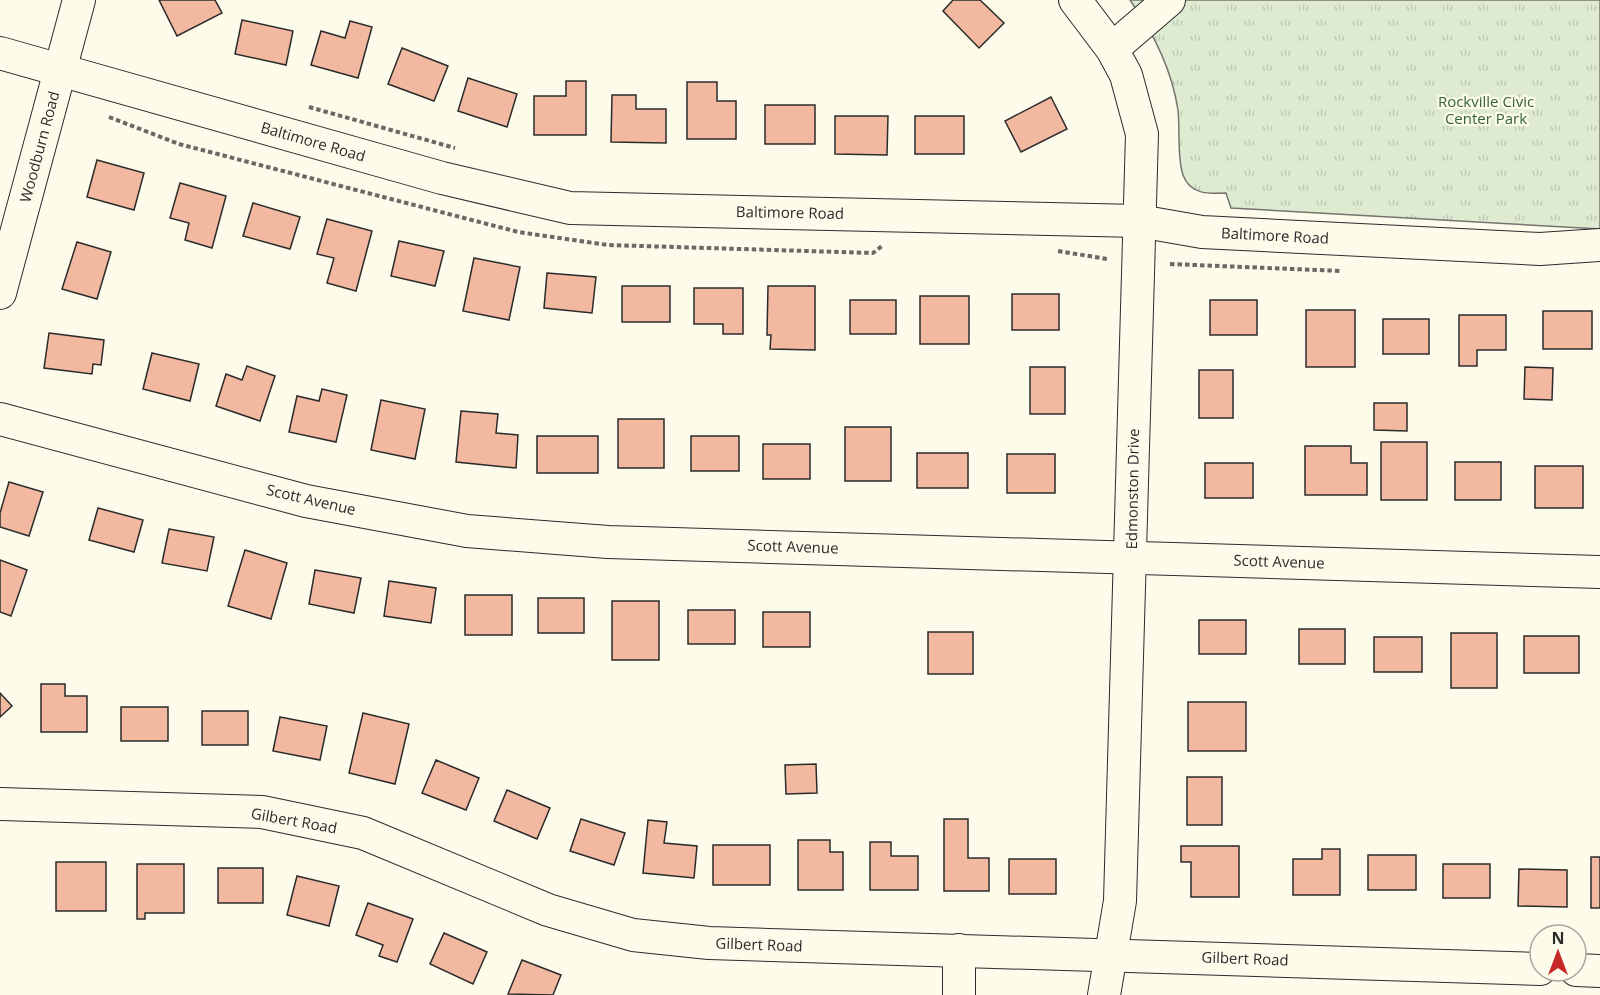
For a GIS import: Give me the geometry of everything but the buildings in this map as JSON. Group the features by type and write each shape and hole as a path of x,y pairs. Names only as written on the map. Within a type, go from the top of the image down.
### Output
{"street":[{"name":"Woodburn Road","path":"0,293 79,0"},
{"name":"Edmonston Drive","path":"1075,0 1112,49 1126,75 1142,134 1120,901 1104,995"},
{"path":"1112,49 1169,0"},
{"name":"Baltimore Road","path":"0,53 442,178 570,208 1139,221 1202,232 1540,249 1600,245"},
{"name":"Scott Avenue","path":"0,419 306,501 467,531 608,542 1600,572"},
{"name":"Gilbert Road","path":"0,804 262,812 363,833 548,910 633,935 709,943 1528,969"},
{"path":"959,950 959,995"}],"path":[{"path":"304,106 463,150"}],"green space":[{"name":"Rockville Civic Center Park","path":"1130,0 1600,0 1600,229 1231,208 1226,193 1201,192 1186,182 1181,168 1178,110 1171,81 1154,39"}]}
